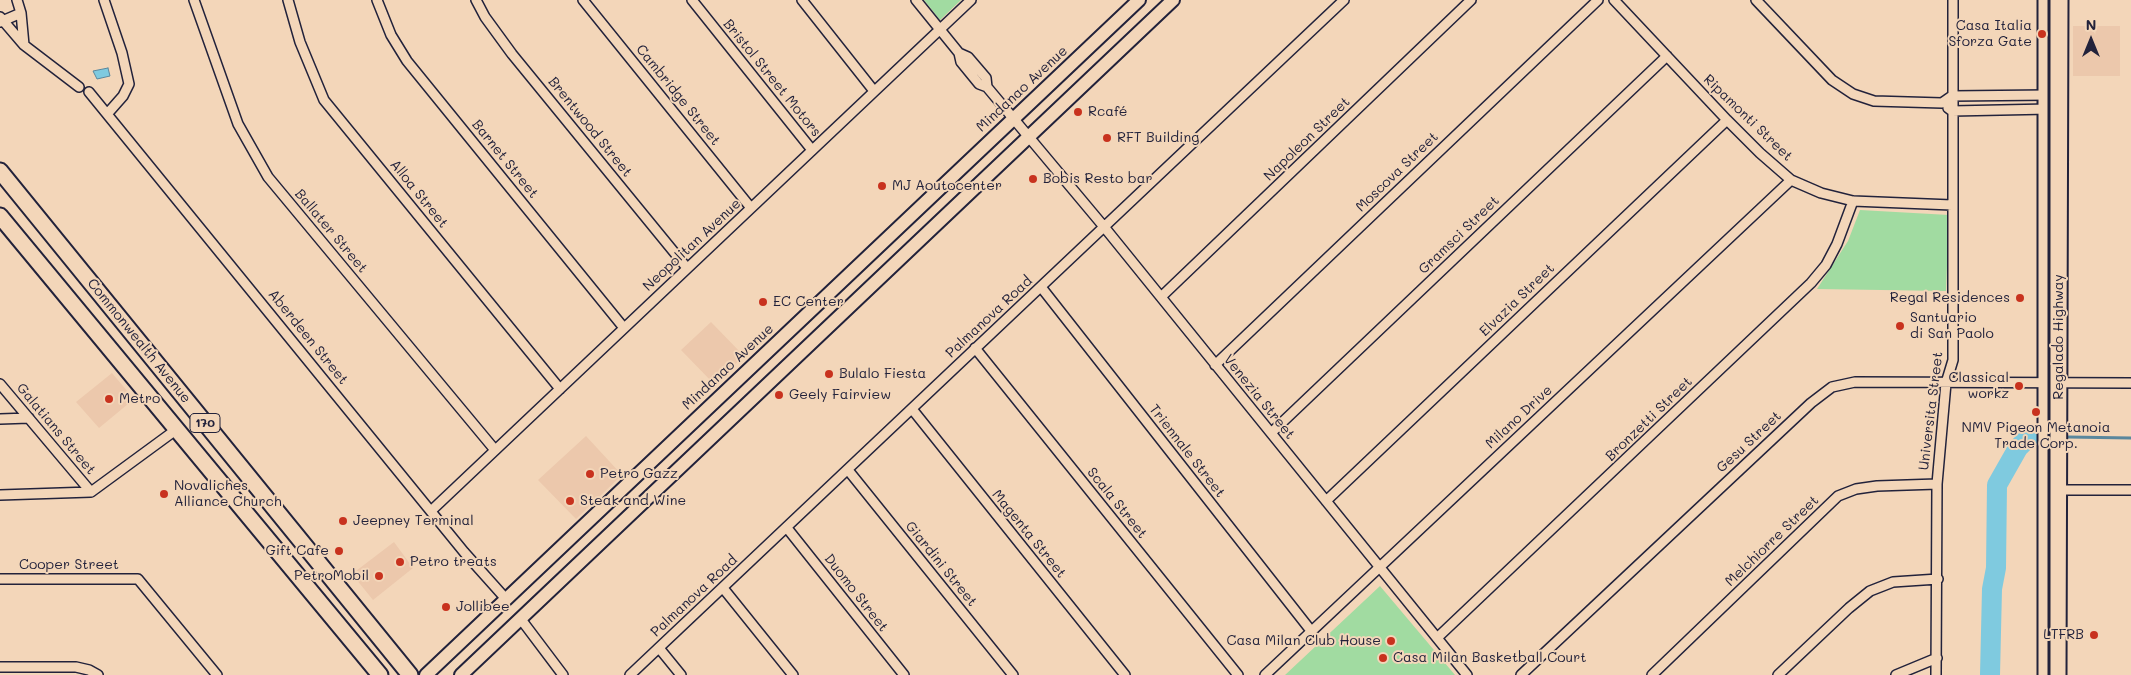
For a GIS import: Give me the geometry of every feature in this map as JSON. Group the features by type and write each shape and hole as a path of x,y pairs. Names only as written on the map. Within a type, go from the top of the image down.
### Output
{"main road":[{"name":"Mindanao Avenue","path":"426,675 1139,0"},
{"path":"461,675 1173,0"},
{"name":"Regalado Highway","path":"2046,0 2052,102 2052,446 2058,675"},
{"name":"Regalado Highway","path":"2052,102 2060,0"},
{"name":"Commonwealth Avenue","path":"0,171 410,675"},
{"name":"Commonwealth Avenue","path":"0,216 380,675"},
{"path":"39,263 61,246"},
{"name":"Regalado Highway","path":"2046,675 2053,490"},
{"path":"506,599 520,618"}],"street":[{"path":"17,0 21,13 24,45"},
{"path":"104,0 122,53 129,84 123,96 108,113"},
{"name":"Ballater Street","path":"194,0 238,124 268,177 495,450"},
{"name":"Alloa Street","path":"288,0 300,42 324,100 560,389"},
{"name":"Barnet Street","path":"377,0 391,35 407,61 624,328"},
{"name":"Brentwood Street","path":"476,0 485,17 512,54 687,268"},
{"name":"Cambridge Street","path":"583,0 751,208"},
{"name":"Bristol Street Motors","path":"692,0 812,150"},
{"path":"802,0 874,91"},
{"name":"Venezia Street","path":"916,0 958,53 961,62 979,84 987,87 1105,228 1467,675"},
{"name":"Neopolitan Avenue","path":"432,510 971,0"},
{"name":"Palmanova Road","path":"630,675 1344,0"},
{"name":"Napoleon Street","path":"1161,297 1472,0"},
{"name":"Moscova Street","path":"1215,365 1598,0"},
{"name":"Ripamonti Street","path":"1614,0 1727,120 1760,153 1792,180 1821,192 1853,201 1952,205"},
{"path":"1756,0 1815,64 1832,80 1853,94 1874,101 1942,103 1952,96 2019,95 2052,102"},
{"name":"Universita Street","path":"1936,675 1937,484 1946,383 1952,360 1952,0"},
{"path":"21,13 1,19 24,45 79,87"},
{"name":"Gramsci Street","path":"1271,433 1667,56"},
{"name":"Aberdeen Street","path":"90,92 432,510 464,552 506,599"},
{"path":"2019,95 2019,110"},
{"path":"1942,103 1952,111 2019,110 2052,102"},
{"name":"Elvazia Street","path":"1326,501 1727,120"},
{"name":"Milano Drive","path":"1266,675 1792,180"},
{"name":"Bronzetti Street","path":"1437,638 1811,283 1826,265 1838,244 1853,201"},
{"name":"Triennale Street","path":"1041,287 1312,632"},
{"name":"Scala Street","path":"975,348 1238,675"},
{"name":"Gesu Street","path":"1521,675 1811,403 1832,387 1855,382 2131,383"},
{"name":"Galatians Street","path":"0,384 91,492"},
{"name":"Magenta Street","path":"912,409 1125,675"},
{"path":"0,419 29,418"},
{"path":"0,495 91,492 177,429"},
{"name":"Giardini Street","path":"848,470 1012,675"},
{"name":"Melchiorre Street","path":"1652,675 1838,496 1856,489 1877,486 1937,484"},
{"path":"2053,490 2131,490"},
{"name":"Duomo Street","path":"787,528 904,675"},
{"name":"Cooper Street","path":"0,579 138,579 217,675"},
{"path":"1778,675 1849,608 1870,591 1893,582 1938,579"},
{"path":"723,588 793,675"},
{"path":"520,618 563,675"},
{"path":"659,648 681,675"},
{"path":"1896,675 1937,658"},
{"path":"0,667 76,667 89,670 98,675"}],"shaded area":[{"path":"2073,26 2120,26 2120,76 2073,76"},
{"path":"711,322 744,356 714,384 681,350"},
{"path":"112,373 134,399 99,428 76,402"},
{"path":"586,436 622,475 576,519 538,480"},
{"path":"394,542 413,568 373,600 352,574"}],"green space":[{"path":"924,0 961,0 940,20"},
{"path":"1860,210 1949,215 1946,291 1817,289 1848,241"},
{"path":"1380,586 1455,675 1285,675"}],"water":[{"path":"108,68 110,76 97,79 93,71"}],"waterway":[{"path":"1990,675 1992,589 1996,568 1997,485 2018,448 2031,435"},
{"path":"2068,437 2131,438"}],"railway":[{"path":"2049,0 2049,675"}],"place":[{"name":"Casa Italia Sforza Gate","path":"2042,34"},
{"name":"Rcafé","path":"1078,112"},
{"name":"RFT Building","path":"1107,138"},
{"name":"Bobis Resto bar","path":"1033,179"},
{"name":"MJ Aoutocenter","path":"882,186"},
{"name":"Regal Residences","path":"2020,298"},
{"name":"EC Center","path":"763,302"},
{"name":"Santuario di San Paolo","path":"1900,326"},
{"name":"Bulalo Fiesta","path":"829,374"},
{"name":"Classical workz","path":"2019,386"},
{"name":"Geely Fairview","path":"779,395"},
{"name":"Metro","path":"109,399"},
{"name":"NMV Pigeon Metanoia Trade Corp.","path":"2036,412"},
{"name":"Petro Gazz","path":"590,474"},
{"name":"Novaliches Alliance Church","path":"164,494"},
{"name":"Steak and Wine","path":"570,501"},
{"name":"Jeepney Terminal","path":"343,521"},
{"name":"Gift Cafe","path":"339,551"},
{"name":"Petro treats","path":"400,562"},
{"name":"PetroMobil","path":"379,576"},
{"name":"Jollibee","path":"446,607"},
{"name":"LTFRB","path":"2094,635"},
{"name":"Casa Milan Club House","path":"1391,641"},
{"name":"Casa Milan Basketball Court","path":"1383,658"}]}
